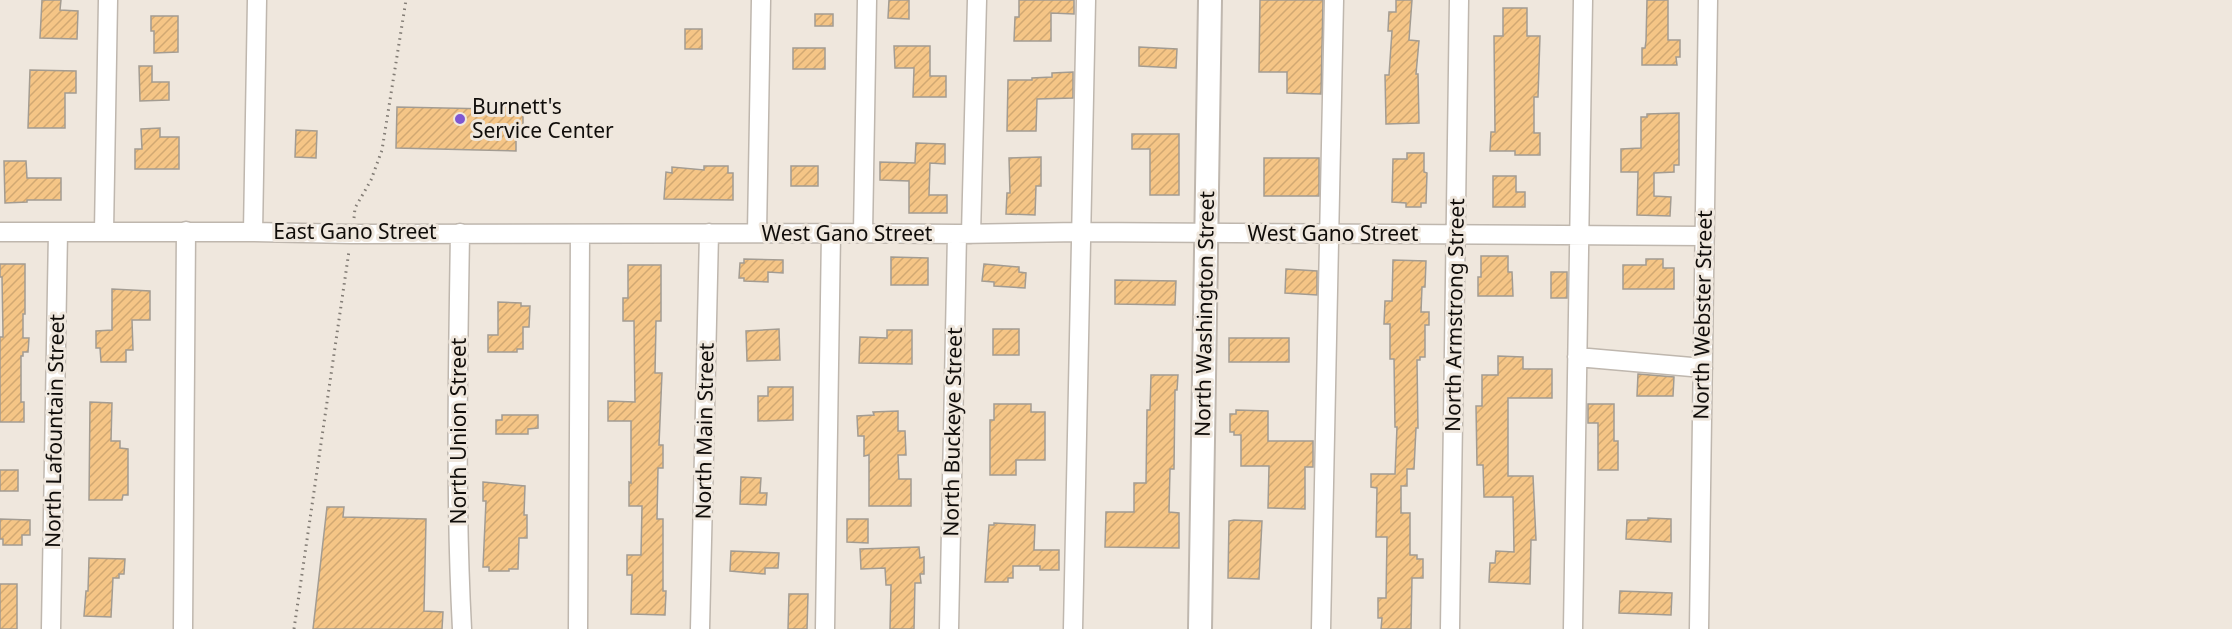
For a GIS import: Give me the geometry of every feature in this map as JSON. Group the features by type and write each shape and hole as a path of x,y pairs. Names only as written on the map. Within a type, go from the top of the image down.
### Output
{"main road":[{"name":"North Washington Street","path":"1200,629 1210,0"}],"street":[{"path":"104,231 108,0"},
{"path":"253,232 257,0"},
{"path":"757,233 761,0"},
{"path":"863,233 867,0"},
{"name":"North Buckeye Street","path":"949,629 964,234 977,0"},
{"path":"1073,629 1086,0"},
{"path":"1321,629 1334,0"},
{"name":"North Armstrong Street","path":"1450,629 1459,0"},
{"path":"1573,629 1583,0"},
{"name":"North Webster Street","path":"1699,629 1708,0"},
{"path":"183,629 186,231"},
{"name":"East Gano Street","path":"0,232 709,233"},
{"name":"North Lafountain Street","path":"51,629 58,232"},
{"path":"825,629 831,232"},
{"name":"West Gano Street","path":"709,233 1080,232 1705,236"},
{"name":"North Union Street","path":"460,233 458,391 459,584 462,629"},
{"name":"North Main Street","path":"700,629 709,233"},
{"path":"578,629 580,234"},
{"path":"1577,357 1703,368"}],"path":[{"path":"294,629 355,208 371,180 382,150 406,0"}],"building":[{"path":"42,0 61,0 60,10 78,11 77,39 40,38"},
{"path":"889,0 909,0 909,19 888,18"},
{"path":"1019,0 1074,0 1074,14 1051,13 1051,41 1014,41 1015,17 1019,17"},
{"path":"1260,0 1323,0 1321,94 1287,93 1287,72 1259,72"},
{"path":"1396,0 1412,0 1409,40 1419,41 1416,74 1418,74 1419,123 1386,124 1385,75 1389,75 1392,31 1388,31 1389,12 1396,12"},
{"path":"1647,0 1668,0 1668,40 1680,40 1680,57 1676,57 1677,65 1642,65 1642,48 1645,48 1646,41"},
{"path":"1503,8 1527,8 1527,36 1540,36 1538,97 1534,97 1534,133 1540,133 1540,155 1515,155 1515,151 1490,151 1491,132 1495,132 1494,36 1503,36"},
{"path":"815,14 833,14 833,26 815,26"},
{"path":"151,16 178,16 178,52 154,53"},
{"path":"685,29 702,29 702,49 685,49"},
{"path":"894,46 930,46 930,76 946,76 946,97 913,97 914,68 895,68"},
{"path":"1139,47 1177,49 1176,68 1139,66"},
{"path":"793,48 825,48 825,69 793,69"},
{"path":"139,66 152,66 152,82 169,82 169,100 140,101"},
{"path":"30,70 76,71 76,93 65,93 65,128 28,128"},
{"path":"1073,72 1073,98 1037,99 1036,131 1007,131 1008,80 1032,80 1032,78 1052,77 1052,73"},
{"name":"Burnett's Service Center","path":"492,102 523,103 523,130 516,129 516,151 396,148 397,107 491,109"},
{"path":"1679,113 1679,165 1674,165 1674,172 1654,173 1654,196 1671,197 1670,216 1637,215 1638,172 1621,172 1621,149 1641,148 1641,117 1647,117 1647,114"},
{"path":"160,128 160,137 179,137 179,169 135,169 135,149 142,149 141,129"},
{"path":"296,130 317,131 316,158 295,157"},
{"path":"1132,134 1179,134 1179,195 1150,195 1150,149 1132,149"},
{"path":"916,143 945,144 945,164 930,163 929,195 947,195 947,213 909,213 909,181 880,180 880,162 915,163"},
{"path":"1407,153 1424,153 1424,172 1427,173 1426,203 1421,203 1421,207 1406,207 1406,203 1392,202 1393,159 1407,159"},
{"path":"1041,157 1041,186 1036,186 1035,215 1006,214 1007,193 1010,193 1009,158"},
{"path":"1264,158 1319,158 1319,196 1264,196"},
{"path":"4,161 26,161 27,178 61,178 61,200 27,200 27,202 5,203"},
{"path":"704,166 728,166 728,173 733,173 733,200 664,199 666,172 672,173 672,167 704,170"},
{"path":"791,166 818,166 818,186 791,186"},
{"path":"1493,176 1516,176 1516,192 1525,192 1525,207 1493,207"},
{"path":"1481,256 1508,256 1508,272 1512,272 1513,296 1478,296"},
{"path":"891,257 928,258 928,285 891,285"},
{"path":"744,259 783,260 783,273 768,272 768,282 744,281 744,278 739,278 740,263 744,263"},
{"path":"1646,259 1663,259 1663,268 1674,268 1674,289 1623,289 1623,265 1646,265"},
{"path":"1393,260 1426,261 1421,312 1429,312 1429,325 1425,325 1425,357 1417,360 1418,428 1416,428 1414,469 1407,469 1407,486 1401,486 1401,513 1410,513 1410,555 1417,555 1417,559 1423,559 1423,578 1412,578 1411,629 1381,629 1382,618 1378,618 1378,598 1386,598 1387,537 1376,537 1377,488 1371,487 1371,474 1395,474 1397,427 1395,427 1394,359 1390,359 1390,324 1384,324 1385,301 1392,301"},
{"path":"0,264 25,264 23,338 29,338 28,352 23,352 21,356 21,402 24,402 24,422 0,422 0,337 3,337 3,334"},
{"path":"984,264 1019,267 1019,272 1026,273 1025,288 994,286 994,282 982,281"},
{"path":"628,265 661,265 661,321 656,321 655,373 662,373 659,445 663,445 663,468 658,468 657,519 663,519 665,615 631,614 632,575 627,575 627,555 641,555 642,506 629,506 631,421 608,421 608,401 635,402 634,321 623,321 623,298 628,298"},
{"path":"1286,269 1317,271 1317,295 1285,293"},
{"path":"1551,272 1567,272 1567,298 1551,298"},
{"path":"1115,280 1176,281 1175,305 1115,304"},
{"path":"112,289 150,291 150,320 132,320 133,350 126,350 126,362 101,362 100,348 96,348 96,331 112,330"},
{"path":"498,302 521,303 521,306 530,306 529,327 523,327 523,349 517,349 517,352 488,352 488,335 498,335"},
{"path":"779,329 780,360 747,361 746,331"},
{"path":"993,329 1019,329 1019,355 993,355"},
{"path":"887,330 912,330 912,364 859,363 860,337 887,338"},
{"path":"1229,338 1289,338 1289,362 1229,362"},
{"path":"1498,356 1523,357 1523,369 1552,369 1552,398 1508,398 1508,476 1533,476 1536,540 1531,540 1530,584 1489,582 1490,563 1495,563 1496,551 1514,552 1513,497 1484,497 1483,465 1477,465 1476,406 1482,406 1482,375 1498,375"},
{"path":"1638,374 1674,377 1673,396 1637,396"},
{"path":"1151,375 1178,375 1177,390 1175,390 1174,469 1170,469 1169,512 1179,513 1179,548 1105,547 1106,512 1134,512 1134,483 1146,483 1147,410 1150,410"},
{"path":"768,387 793,387 793,420 758,421 758,396 768,396"},
{"path":"90,402 112,403 111,441 120,441 120,448 128,449 128,495 123,495 122,500 89,500"},
{"path":"994,404 1031,404 1031,412 1045,412 1045,460 1016,460 1016,475 990,475 990,420 994,420"},
{"path":"1588,404 1614,404 1614,441 1618,441 1618,470 1598,470 1598,423 1588,423"},
{"path":"1236,410 1268,411 1268,441 1313,441 1313,467 1305,467 1305,509 1268,508 1269,466 1241,466 1241,435 1234,435 1234,432 1230,432 1230,414 1236,414"},
{"path":"898,411 898,431 905,431 906,455 898,455 899,479 911,479 911,506 869,506 869,455 864,456 864,436 858,436 857,416 874,415 873,412"},
{"path":"502,415 538,415 538,428 528,429 528,434 496,434 496,420 502,420"},
{"path":"0,470 18,470 18,491 0,491"},
{"path":"741,477 761,478 760,493 767,493 766,505 740,504"},
{"path":"483,482 525,486 524,515 527,515 527,538 519,538 518,569 489,571 489,567 483,567 486,501 483,501"},
{"path":"327,507 344,507 343,517 426,519 424,611 443,612 442,629 313,629"},
{"path":"1648,518 1671,519 1671,542 1626,539 1627,520 1648,520"},
{"path":"0,519 30,520 30,535 22,535 22,545 3,545 3,539 0,539"},
{"path":"847,519 868,519 868,543 847,542"},
{"path":"1229,521 1262,521 1259,579 1228,578"},
{"path":"994,523 1035,525 1034,550 1059,550 1059,570 1040,570 1040,566 1013,566 1013,578 1008,578 1008,582 985,582 989,525 994,525"},
{"path":"919,547 920,558 924,557 924,574 920,574 921,583 915,583 914,629 890,629 891,585 886,585 885,568 861,569 860,549"},
{"path":"731,551 779,553 778,568 765,568 765,574 730,571"},
{"path":"89,558 125,559 124,574 119,574 119,578 113,578 111,617 84,616 86,591 88,591"},
{"path":"0,584 17,584 17,629 0,629"},
{"path":"1620,591 1672,593 1671,615 1619,613"},
{"path":"789,594 808,594 807,629 788,629"}],"place":[{"name":"Burnett's Service Center","path":"460,119"}]}
